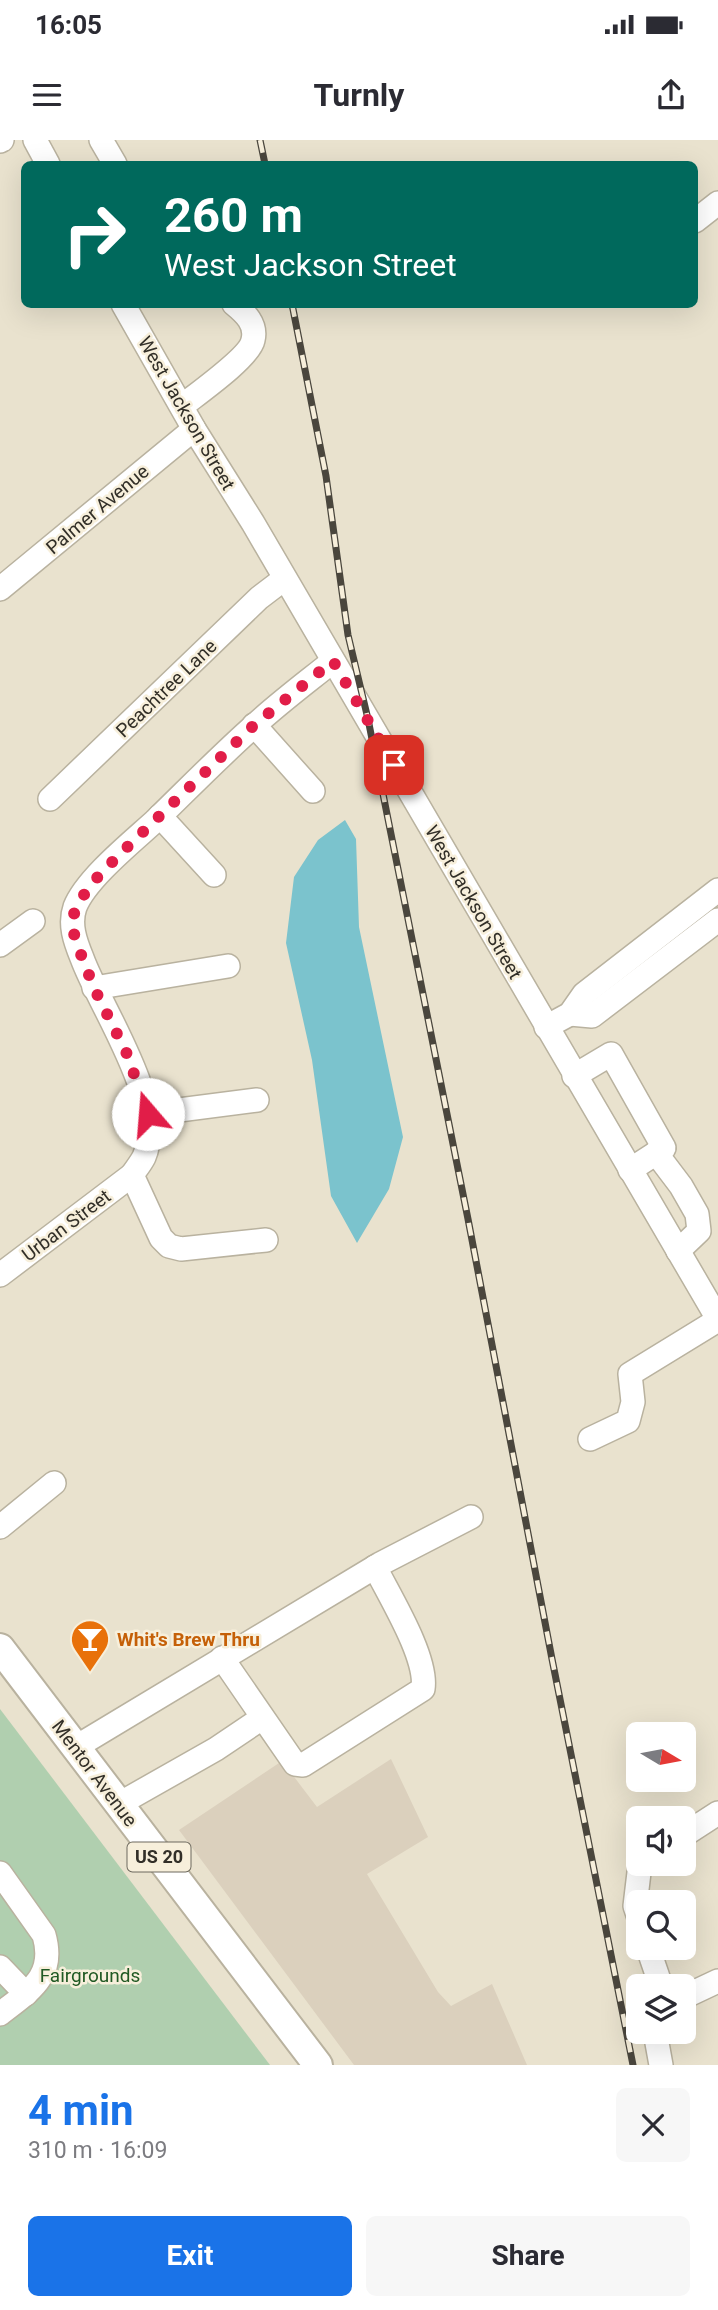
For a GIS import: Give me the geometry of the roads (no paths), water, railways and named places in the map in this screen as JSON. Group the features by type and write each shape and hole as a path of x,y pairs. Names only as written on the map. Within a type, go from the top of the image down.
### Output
{"main road":[{"name":"Mentor Avenue","path":"0,1648 318,2065"}],"street":[{"path":"35,140 46,161"},
{"path":"101,140 113,161"},
{"path":"698,219 718,203"},
{"name":"West Jackson Street","path":"125,308 718,1319"},
{"path":"181,406 237,361 253,343 254,331 247,315 239,308"},
{"name":"Palmer Avenue","path":"0,589 194,429"},
{"name":"Peachtree Lane","path":"50,799 259,598 284,579"},
{"path":"266,1240 181,1249 169,1245 161,1238 132,1175 144,1157 149,1135 148,1114 127,1054 94,988 75,939 72,922 76,906 93,882 254,725 333,661"},
{"path":"254,725 313,791"},
{"path":"160,816 214,875"},
{"path":"546,1027 570,1014 584,994 718,890"},
{"path":"570,1014 592,1016 718,920"},
{"path":"0,945 33,921"},
{"path":"94,988 228,966"},
{"path":"575,1076 611,1054 664,1148 630,1170"},
{"path":"148,1114 257,1100"},
{"path":"656,1153 681,1186 697,1214 699,1231 678,1251"},
{"name":"Urban Street","path":"0,1275 132,1175"},
{"path":"590,1439 628,1421 632,1402 630,1374 718,1319"},
{"path":"0,1527 54,1483"},
{"path":"76,1747 375,1567 471,1517"},
{"path":"222,1658 295,1764 303,1765 423,1689 421,1662 375,1567"},
{"path":"119,1804 216,1749 262,1718"},
{"path":"696,1827 718,1813"},
{"path":"0,1873 38,1924 47,1947 48,1961 35,1986 0,2014"},
{"path":"0,1967 26,1994"},
{"path":"696,1991 718,1981"},
{"path":"657,2044 661,2065"}],"water":[{"path":"345,820 356,839 359,927 403,1137 389,1189 357,1243 331,1196 312,1060 286,943 294,877 318,840"}],"railway":[{"path":"260,140 264,161"},
{"path":"293,308 326,476 348,635 368,719 468,1219 633,2065"}],"place":[{"name":"Whit's Brew Thru","path":"90,1673"}],"park label":[{"name":"Fairgrounds","path":"90,1975"}]}
